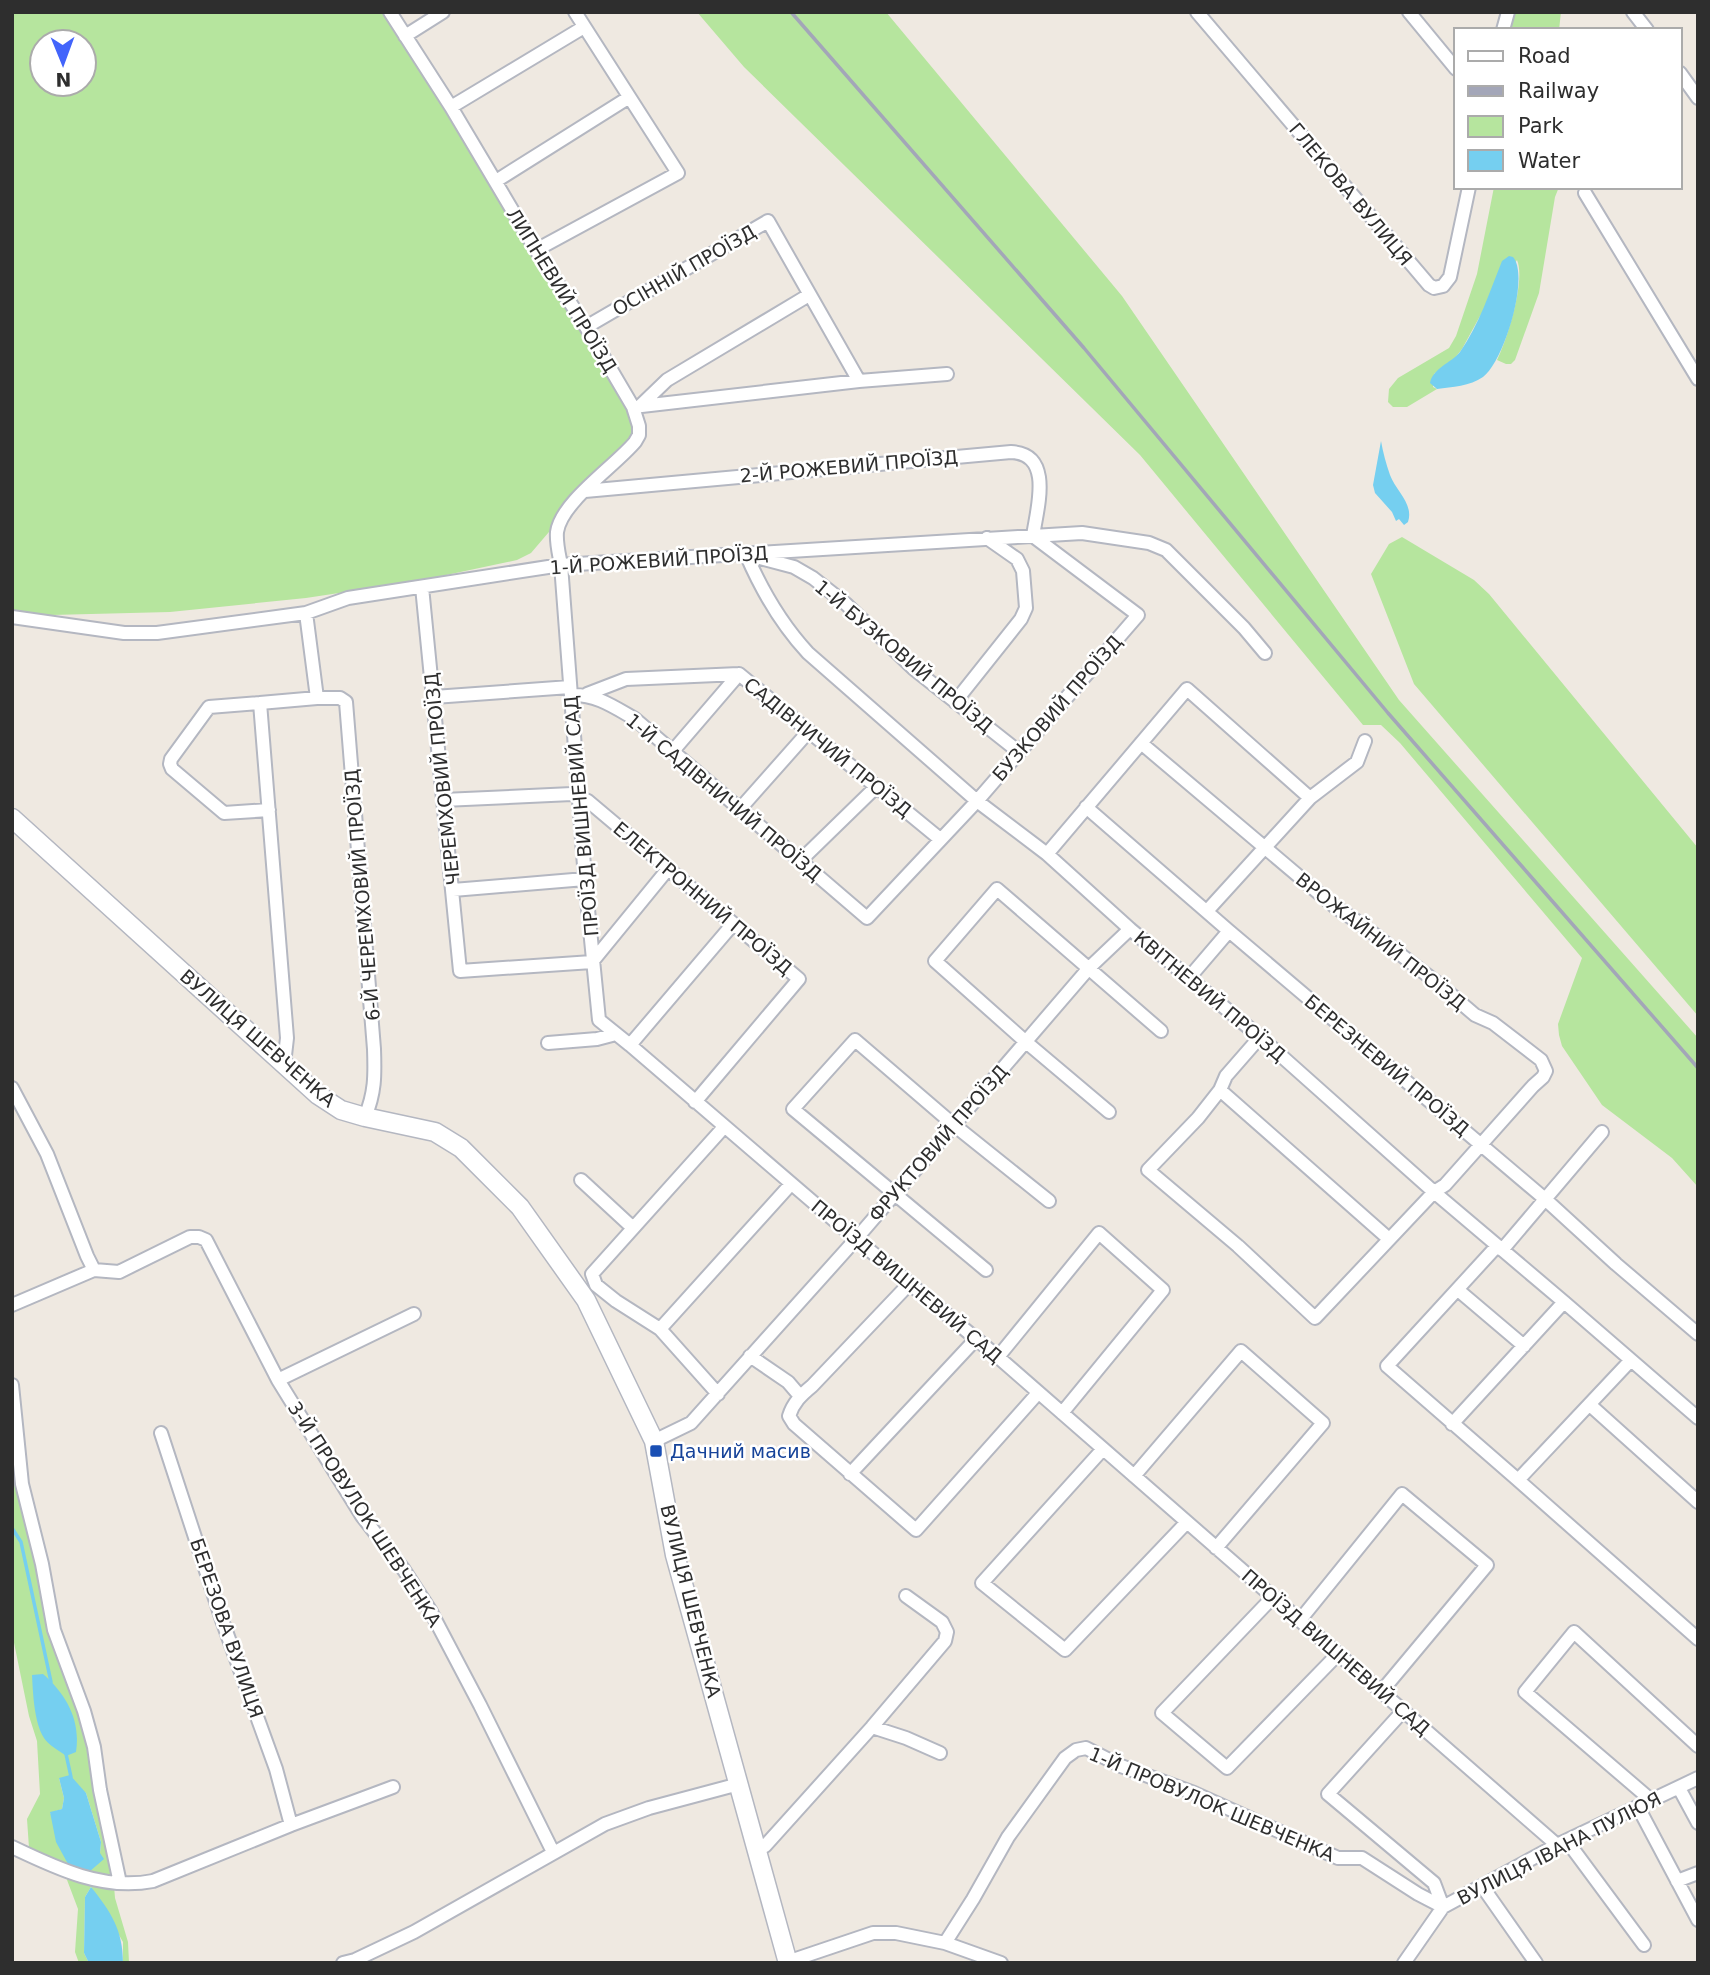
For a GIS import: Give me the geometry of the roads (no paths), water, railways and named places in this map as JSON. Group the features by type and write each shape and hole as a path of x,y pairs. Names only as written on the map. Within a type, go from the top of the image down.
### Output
{"street":[{"name":"ЛИПНЕВИЙ ПРОЇЗД","path":"390,12 451,107 536,250 636,406 638,439 584,491 558,526 561,565"},
{"path":"405,36 443,12"},
{"path":"536,250 678,173 575,12"},
{"name":"ГЛЕКОВА ВУЛИЦЯ","path":"1197,12 1434,288 1443,286 1450,277 1469,189"},
{"path":"1409,12 1454,67"},
{"path":"1633,12 1645,28"},
{"path":"451,107 584,27"},
{"path":"1682,76 1698,98"},
{"path":"496,181 628,98"},
{"path":"1585,194 1698,379"},
{"name":"ОСІННІЙ ПРОЇЗД","path":"586,327 768,221 859,381"},
{"path":"636,406 667,380 809,295"},
{"path":"636,406 947,374"},
{"name":"2-Й РОЖЕВИЙ ПРОЇЗД","path":"584,491 1021,452 1032,460 1039,479 1040,493 1033,536"},
{"name":"1-Й РОЖЕВИЙ ПРОЇЗД","path":"12,617 142,634 306,613 348,598 561,565 1082,533 1158,546 1179,562 1265,653"},
{"name":"БУЗКОВИЙ ПРОЇЗД","path":"867,918 977,801 1138,615 1033,536"},
{"path":"955,702 1021,619 1026,608 1023,571 1017,559 987,538"},
{"name":"1-Й БУЗКОВИЙ ПРОЇЗД","path":"746,554 794,566 813,578 846,604 914,668 1020,752"},
{"name":"КВІТНЕВИЙ ПРОЇЗД","path":"746,554 751,568 789,633 808,653 977,801 1046,854 1188,979 1259,1037 1434,1192 1698,1418"},
{"name":"ПРОЇЗД ВИШНЕВИЙ САД","path":"561,565 585,879 599,1020 998,1357 1381,1692 1562,1843 1644,1945"},
{"name":"ЧЕРЕМХОВИЙ ПРОЇЗД","path":"422,587 460,971 592,962"},
{"path":"306,613 317,698"},
{"path":"673,752 739,674"},
{"name":"САДІВНИЧИЙ ПРОЇЗД","path":"587,694 625,680 739,674 940,839"},
{"path":"1046,854 1186,689 1310,798"},
{"name":"1-Й САДІВНИЧИЙ ПРОЇЗД","path":"434,697 571,691 587,694 611,705 635,719 867,918"},
{"name":"6-Й ЧЕРЕМХОВИЙ ПРОЇЗД","path":"269,810 224,813 172,769 171,759 209,708 317,698 340,698 346,702 376,1082 365,1117"},
{"path":"260,703 287,1038 284,1064"},
{"path":"739,810 809,731"},
{"path":"1207,911 1310,798 1357,762 1365,741"},
{"name":"ВРОЖАЙНИЙ ПРОЇЗД","path":"1141,743 1334,906 1381,939 1475,1015 1493,1023 1541,1060 1546,1070 1544,1077 1480,1144"},
{"path":"801,860 876,788"},
{"path":"443,800 572,794 579,797"},
{"name":"ЕЛЕКТРОННИЙ ПРОЇЗД","path":"579,797 588,801 799,979 695,1102"},
{"name":"БЕРЕЗНЕВИЙ ПРОЇЗД","path":"1086,807 1229,932 1545,1199 1698,1334"},
{"name":"ВУЛИЦЯ ШЕВЧЕНКА","path":"12,818 318,1095 341,1110 435,1132 461,1148 520,1207 586,1300 654,1441 676,1555 787,1962"},
{"path":"592,962 668,869"},
{"path":"453,890 585,879"},
{"path":"1109,1112 935,961 997,889 1161,1031"},
{"path":"630,1045 733,924"},
{"name":"ФРУКТОВИЙ ПРОЇЗД","path":"654,1441 691,1423 718,1394 856,1239 1089,968 1130,929"},
{"path":"1188,979 1229,932"},
{"path":"548,1043 597,1039 616,1034"},
{"path":"1259,1037 1226,1076 1220,1090 1198,1118 1148,1170 1238,1246 1315,1318 1434,1192 1445,1185 1480,1144"},
{"path":"986,1270 793,1109 855,1040 954,1125 1049,1201"},
{"path":"12,1088 47,1154 94,1270 12,1305"},
{"path":"1220,1090 1389,1239"},
{"path":"718,1394 660,1329 615,1301 596,1285 592,1274 724,1127"},
{"path":"1602,1132 1500,1248 1387,1366 1698,1639"},
{"path":"581,1180 633,1228"},
{"path":"660,1329 791,1184"},
{"path":"998,1357 1099,1233 1163,1290 1062,1413"},
{"name":"3-Й ПРОВУЛОК ШЕВЧЕНКА","path":"94,1270 119,1272 190,1237 206,1240 278,1380 362,1516 404,1570 430,1610 553,1852"},
{"path":"910,1283 812,1386 800,1395 791,1408 789,1416 794,1424 850,1474 916,1530 1038,1393"},
{"path":"1458,1290 1524,1346"},
{"path":"1452,1424 1564,1302"},
{"path":"278,1380 414,1314"},
{"path":"850,1474 976,1339"},
{"path":"1134,1476 1241,1351 1323,1423 1216,1548"},
{"path":"750,1356 788,1382 800,1395"},
{"path":"1518,1480 1631,1360"},
{"path":"12,1385 22,1484 54,1630 74,1681 94,1747 100,1790 120,1883"},
{"path":"1590,1405 1698,1502"},
{"name":"БЕРЕЗОВА ВУЛИЦЯ","path":"160,1433 222,1620 276,1769 291,1825"},
{"path":"1103,1449 982,1583 1065,1650 1187,1522"},
{"path":"1300,1620 1402,1494 1487,1566 1381,1692"},
{"path":"756,1849 765,1846 946,1641 947,1632 942,1622 906,1596"},
{"path":"1273,1597 1162,1713 1227,1768 1338,1654"},
{"path":"1651,1800 1525,1692 1574,1632 1698,1746"},
{"path":"1403,1710 1328,1794 1434,1883 1443,1907"},
{"path":"872,1727 940,1753"},
{"name":"1-Й ПРОВУЛОК ШЕВЧЕНКА","path":"945,1943 1008,1837 1065,1758 1076,1750 1086,1748 1121,1766 1194,1793 1338,1858 1362,1858 1443,1907"},
{"name":"ВУЛИЦЯ ІВАНА ПУЛЮЯ","path":"1404,1963 1443,1907 1562,1843 1698,1779"},
{"path":"351,1962 434,1921 605,1824 649,1808 739,1784"},
{"path":"12,1847 51,1865 93,1879 136,1884 153,1881 393,1787"},
{"path":"1679,1788 1698,1823"},
{"path":"1638,1807 1698,1920"},
{"path":"1678,1881 1698,1873"},
{"path":"1482,1886 1536,1963"},
{"path":"787,1962 873,1933 896,1933 945,1943 1001,1963"}],"water":[{"path":"1509,256 1513,257 1517,267 1517,299 1499,355 1491,368 1478,380 1461,386 1437,389 1430,383 1432,378 1467,342 1484,308 1502,261"},
{"path":"1381,441 1390,475 1409,509 1408,522 1404,525 1399,519 1396,521 1392,512 1375,493 1373,485"},
{"path":"43,1674 59,1690 74,1719 76,1752 66,1756 46,1741 38,1724 32,1675"},
{"path":"70,1775 86,1793 101,1842 100,1853 104,1859 89,1872 68,1864 56,1842 50,1812 62,1809 64,1798 59,1778"},
{"path":"91,1887 118,1931 123,1963 89,1963 84,1953 85,1897"}],"waterway":[{"path":"12,1528 21,1542 51,1682"},
{"path":"66,1754 71,1777"}],"railway":[{"path":"791,12 1084,348 1388,713 1698,1068"}],"place":[{"name":"Дачний масив","path":"656,1451"}]}
